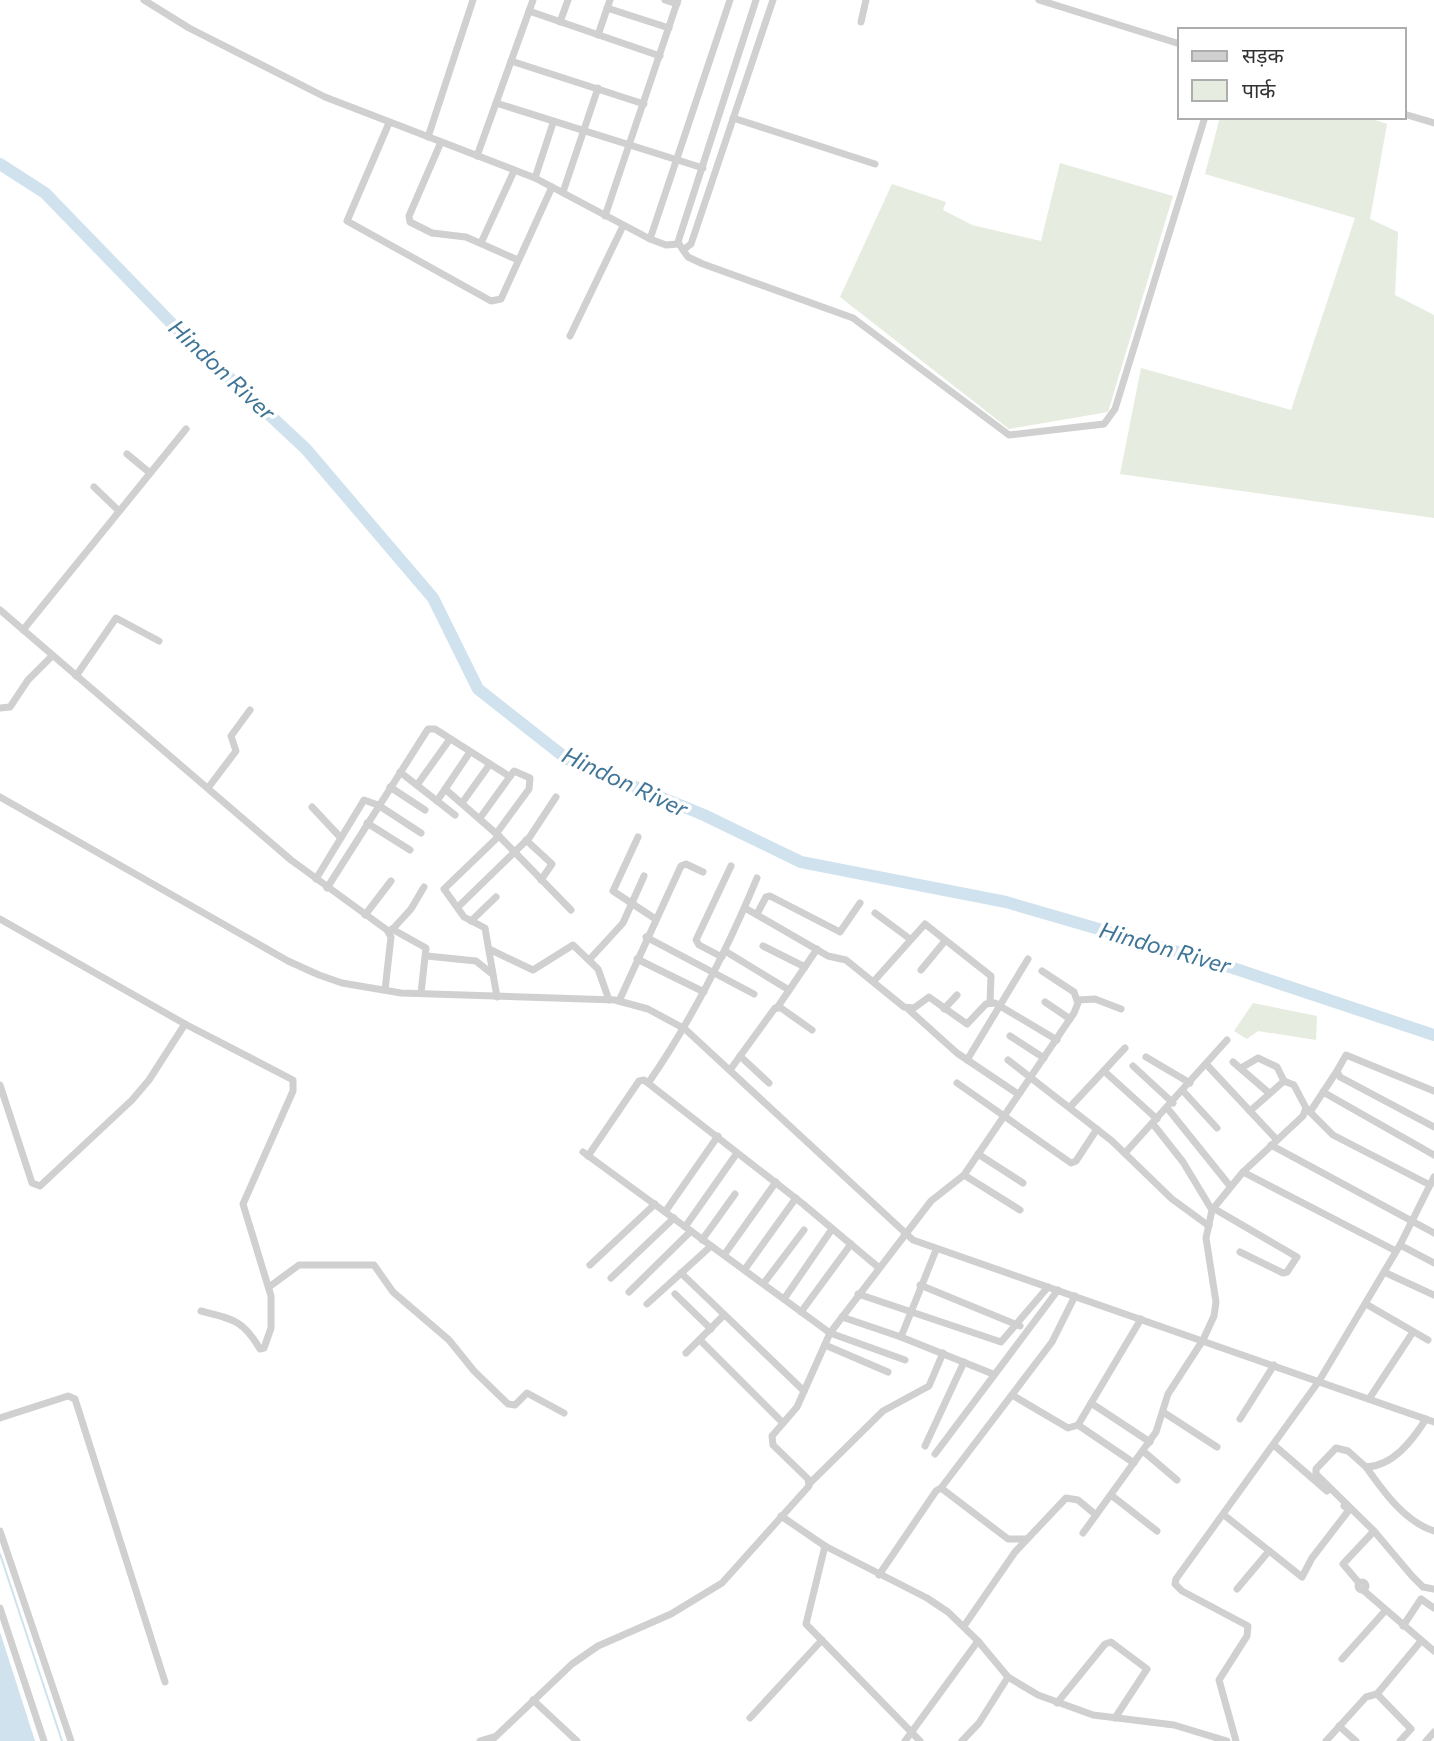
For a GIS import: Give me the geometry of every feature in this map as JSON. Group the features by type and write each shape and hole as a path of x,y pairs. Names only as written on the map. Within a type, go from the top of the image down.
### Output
{"street":[{"path":"144,0 189,28 325,97 535,178 650,239 681,247 691,244 773,0"},
{"path":"428,137 473,0"},
{"path":"477,156 533,0"},
{"path":"560,22 568,0"},
{"path":"605,216 678,2 665,0"},
{"path":"650,239 730,0"},
{"path":"681,247 756,0"},
{"path":"861,22 866,0"},
{"path":"1039,0 1178,43"},
{"path":"598,35 609,4 669,28"},
{"path":"529,11 660,57"},
{"path":"511,61 644,104"},
{"path":"563,192 598,88"},
{"path":"496,103 703,168"},
{"path":"1406,115 1434,123"},
{"path":"733,118 875,164"},
{"path":"681,247 690,258 715,269 853,318 928,372 1004,433 1023,435 1104,424 1115,409 1204,119"},
{"path":"389,123 348,216 348,223 494,302 501,299 552,187"},
{"path":"535,178 553,123"},
{"path":"441,142 409,220 428,232 459,235 518,260"},
{"path":"481,243 514,170"},
{"path":"570,336 623,226"},
{"path":"23,630 186,429"},
{"path":"127,454 150,473"},
{"path":"94,487 119,511"},
{"path":"0,610 327,888 391,931 424,946 427,956 421,993"},
{"path":"76,677 116,618 159,641"},
{"path":"0,708 10,707 28,680 52,656"},
{"path":"208,788 236,751 232,734 250,710"},
{"path":"327,888 428,729 435,729 509,776"},
{"path":"417,785 450,739"},
{"path":"438,802 470,752"},
{"path":"462,803 490,764"},
{"path":"480,818 509,776 519,771 531,783 498,835 445,887 464,917 485,928 497,997"},
{"path":"400,772 455,815"},
{"path":"390,787 425,810"},
{"path":"445,789 498,835 571,910"},
{"path":"0,797 288,961 342,983 421,993 609,1000 648,1009 685,1029 905,1234 936,1250 1430,1420 1390,1461 1366,1467"},
{"path":"459,906 515,853 556,797"},
{"path":"316,879 363,801 379,805 421,833"},
{"path":"312,807 341,838"},
{"path":"367,823 410,850"},
{"path":"638,836 612,889 654,918"},
{"path":"526,840 552,864 541,880"},
{"path":"619,1001 654,918 682,865 703,872"},
{"path":"731,866 696,940 699,945 724,954 789,990"},
{"path":"589,960 623,923 644,876"},
{"path":"649,1082 685,1029 724,954 757,878"},
{"path":"365,915 391,881"},
{"path":"385,990 391,931 411,909 424,887"},
{"path":"757,914 766,897 770,896 841,932 860,904"},
{"path":"471,921 496,897"},
{"path":"745,908 817,949 846,960 967,1060 1018,1094"},
{"path":"875,913 910,939"},
{"path":"0,919 185,1024 293,1080 293,1091 243,1204 269,1287 271,1328 263,1350 240,1322 201,1311"},
{"path":"874,981 925,925 991,976 990,1003 967,1024 927,997 914,1008 907,1008"},
{"path":"646,937 754,994"},
{"path":"921,970 945,941"},
{"path":"489,949 501,953 530,971 570,945 600,973 609,1000"},
{"path":"763,946 805,967"},
{"path":"730,1070 817,949"},
{"path":"427,956 476,961 492,973"},
{"path":"637,959 704,992"},
{"path":"967,1060 1028,959"},
{"path":"810,1483 773,1444 772,1436 797,1408 830,1333 878,1267 935,1197 964,1175 1070,1019 1078,1000 1074,992 1042,971"},
{"path":"944,1009 957,995"},
{"path":"1078,1000 1095,999 1121,1009"},
{"path":"1045,1002 1070,1019"},
{"path":"990,1003 1002,1005 1057,1040"},
{"path":"777,1008 812,1030"},
{"path":"0,1085 32,1182 43,1185 132,1100 149,1080 185,1024"},
{"path":"1010,1035 1044,1058"},
{"path":"1125,1153 1184,1091 1227,1040"},
{"path":"1070,1107 1125,1048"},
{"path":"1083,1533 1150,1442 1174,1385 1203,1340 1216,1307 1206,1244 1209,1226 1212,1209 1230,1186 1303,1116 1323,1092 1346,1055 1434,1091"},
{"path":"740,1056 769,1083"},
{"path":"1146,1057 1190,1083"},
{"path":"1241,1069 1258,1058 1277,1067 1284,1081 1294,1085 1308,1110 1333,1135 1430,1185"},
{"path":"1008,1060 1097,1129 1172,1199 1209,1226"},
{"path":"1233,1062 1269,1093"},
{"path":"1206,1064 1250,1111 1274,1142 1434,1233"},
{"path":"1133,1066 1170,1106 1230,1186"},
{"path":"1104,1071 1155,1122 1212,1209 1297,1257 1287,1272 1283,1273 1240,1252"},
{"path":"1337,1071 1340,1077 1434,1127"},
{"path":"878,1267 796,1198 649,1082 639,1081 586,1154 830,1333 905,1360"},
{"path":"1250,1111 1284,1081"},
{"path":"957,1083 1071,1163 1076,1161 1097,1129"},
{"path":"1184,1091 1217,1128"},
{"path":"1323,1092 1434,1155"},
{"path":"665,1212 719,1136"},
{"path":"629,1292 688,1229 737,1153"},
{"path":"978,1154 1023,1184"},
{"path":"1243,1172 1434,1263"},
{"path":"964,1175 1020,1209"},
{"path":"1236,1741 1219,1680 1247,1636 1248,1626 1182,1591 1175,1584 1180,1573 1275,1446 1319,1381 1398,1248 1434,1177"},
{"path":"724,1255 776,1182"},
{"path":"702,1240 735,1194"},
{"path":"745,1269 796,1198"},
{"path":"590,1265 655,1204"},
{"path":"611,1278 674,1218"},
{"path":"783,1299 832,1229"},
{"path":"764,1283 804,1230"},
{"path":"800,1312 851,1244"},
{"path":"647,1304 711,1246"},
{"path":"901,1337 936,1250"},
{"path":"269,1287 299,1265 374,1265 393,1292 449,1340 474,1371 508,1404 515,1405 526,1393 564,1413"},
{"path":"1384,1272 1434,1295"},
{"path":"681,1273 804,1391"},
{"path":"920,1285 1017,1324 1026,1332"},
{"path":"859,1294 995,1342 1005,1339 1048,1287"},
{"path":"935,1454 1058,1290"},
{"path":"675,1294 710,1329"},
{"path":"879,1575 936,1491 941,1488 1052,1342 1075,1296"},
{"path":"1366,1304 1427,1340"},
{"path":"686,1353 724,1315"},
{"path":"842,1317 901,1337 993,1374"},
{"path":"1012,1395 1070,1429 1078,1425 1141,1319"},
{"path":"1369,1399 1413,1332"},
{"path":"700,1340 783,1423"},
{"path":"825,1345 888,1372"},
{"path":"480,1741 492,1739 572,1664 598,1646 671,1614 722,1583 810,1483 883,1411 929,1386 943,1353"},
{"path":"925,1446 964,1362"},
{"path":"1240,1419 1274,1365"},
{"path":"0,1418 68,1396 75,1399 165,1682"},
{"path":"1091,1403 1150,1442"},
{"path":"1163,1412 1217,1447"},
{"path":"1078,1425 1134,1463"},
{"path":"1224,1516 1302,1577 1312,1558 1349,1510 1275,1446"},
{"path":"1434,1531 1424,1528 1387,1496 1366,1467 1348,1451 1336,1448 1315,1469 1316,1474 1374,1531 1412,1576 1423,1587 1434,1589"},
{"path":"1143,1451 1177,1480"},
{"path":"941,1488 1008,1539 1026,1539"},
{"path":"1111,1495 1157,1531"},
{"path":"964,1626 1026,1539 1070,1497 1096,1515"},
{"path":"781,1516 825,1546 928,1598 964,1626 1008,1677 1057,1703 1115,1718 1174,1725 1227,1741"},
{"path":"0,1531 71,1741"},
{"path":"1374,1531 1343,1563 1384,1610 1434,1651"},
{"path":"825,1546 806,1623 920,1741"},
{"path":"1237,1589 1269,1551"},
{"path":"1404,1626 1421,1599 1434,1608"},
{"path":"0,1608 44,1741"},
{"path":"1342,1658 1384,1610"},
{"path":"750,1717 822,1640"},
{"path":"905,1741 978,1641"},
{"path":"1326,1741 1366,1697 1377,1694 1421,1641"},
{"path":"1057,1703 1105,1644 1111,1642 1147,1669 1115,1718"},
{"path":"962,1741 979,1723 1008,1677"},
{"path":"1377,1694 1411,1729 1400,1741"},
{"path":"533,1700 577,1741"},
{"path":"1339,1726 1356,1741"},
{"path":"1426,1741 1434,1732"}],"green space":[{"path":"1219,119 1373,119 1387,124 1370,219 1398,232 1395,295 1434,315 1434,518 1120,474 1141,368 1291,410 1355,218 1205,174"},
{"path":"1060,163 1173,196 1108,412 1009,429 840,297 892,184 946,202 943,210 972,225 1041,241"},
{"path":"1253,1003 1317,1016 1316,1040 1258,1031 1247,1039 1234,1031"}],"water":[{"path":"0,1632 35,1741 0,1741"}],"waterway":[{"name":"Hindon River","path":"0,164 45,193 175,327 306,449 433,598 478,689 567,759 704,815 801,862 1006,902 1233,968 1434,1035"},
{"path":"0,1554 62,1741"}]}
